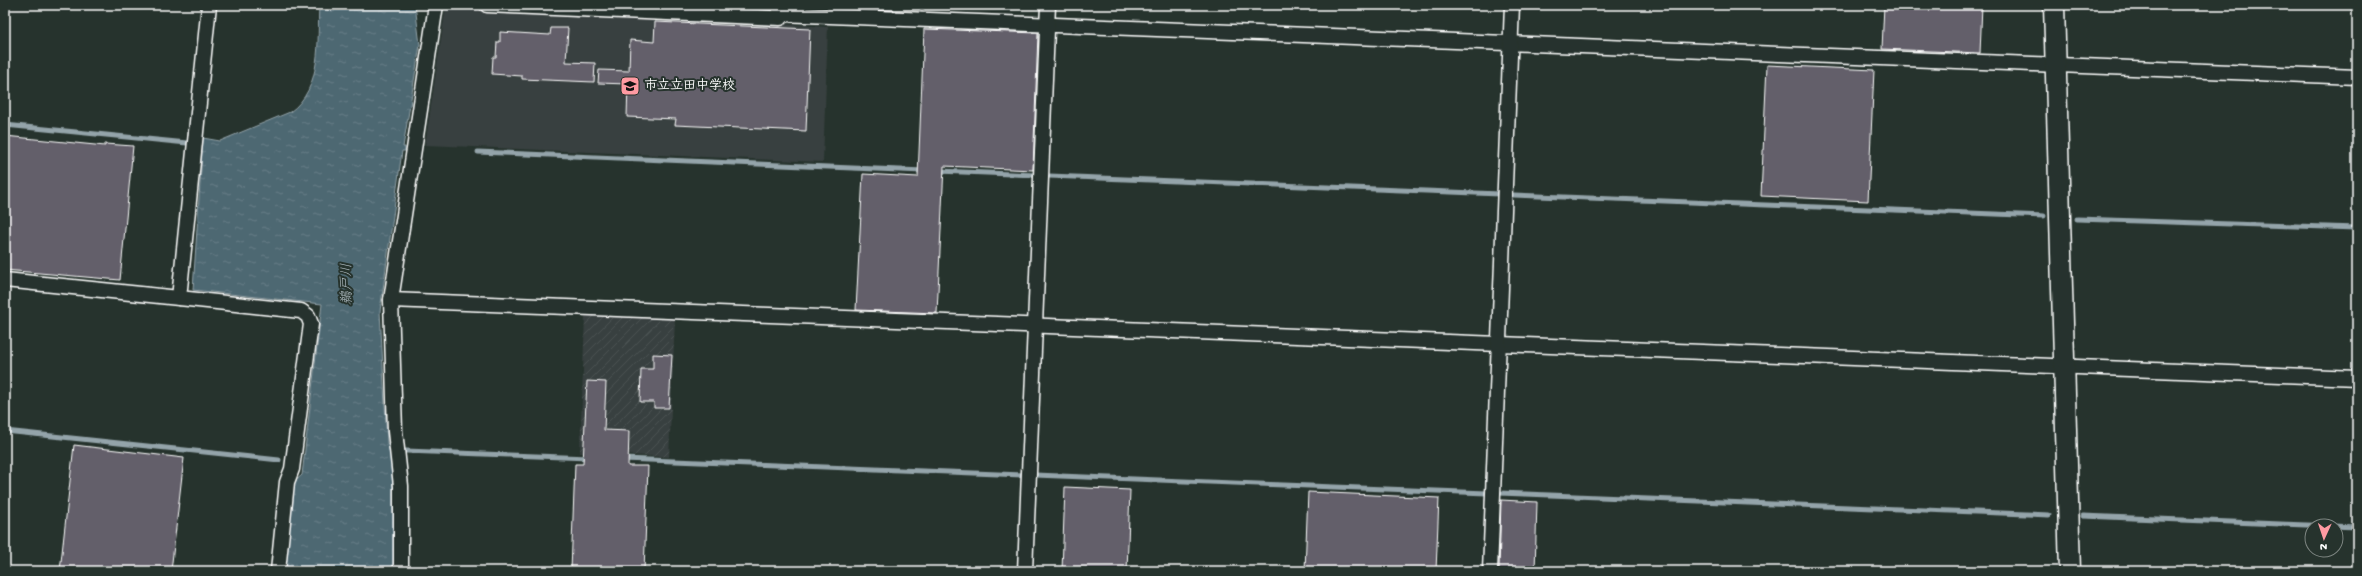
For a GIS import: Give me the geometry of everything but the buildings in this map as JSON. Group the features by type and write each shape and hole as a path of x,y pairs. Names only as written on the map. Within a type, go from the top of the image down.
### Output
{"street":[{"path":"180,298 209,5"},
{"path":"401,571 401,486 395,431 391,300 436,5"},
{"path":"487,5 780,18 780,10 1047,25 1511,45 2055,64 2357,77"},
{"path":"1025,571 1048,5"},
{"path":"1490,571 1512,5"},
{"path":"2054,5 2070,571"},
{"path":"5,280 301,311 308,316 311,324 292,469 287,482 278,571"},
{"path":"391,300 2357,378"}],"shaded area":[{"name":"市立立田中学校","path":"446,5 769,5 769,23 828,27 823,162 425,145"},
{"path":"585,315 675,319 669,457 580,453"}],"water":[{"name":"鵜戸川","path":"319,5 415,5 420,45 403,147 405,147 405,151 402,151 380,311 387,443 393,461 393,571 285,571 293,483 302,475 322,304 193,290 203,138 220,141 290,112 301,102 313,77 316,63 318,48"}],"waterway":[{"path":"5,125 187,143"},
{"path":"478,152 924,171"},
{"path":"938,171 1035,175"},
{"path":"1049,176 1500,194"},
{"path":"1514,195 2044,216"},
{"path":"2077,219 2357,228"},
{"path":"5,431 279,460"},
{"path":"406,451 589,458"},
{"path":"623,459 1024,475"},
{"path":"1035,475 1487,493"},
{"path":"1499,493 2049,515"},
{"path":"2083,516 2357,527"}],"place":[{"name":"市立立田中学校","path":"630,86"}]}
